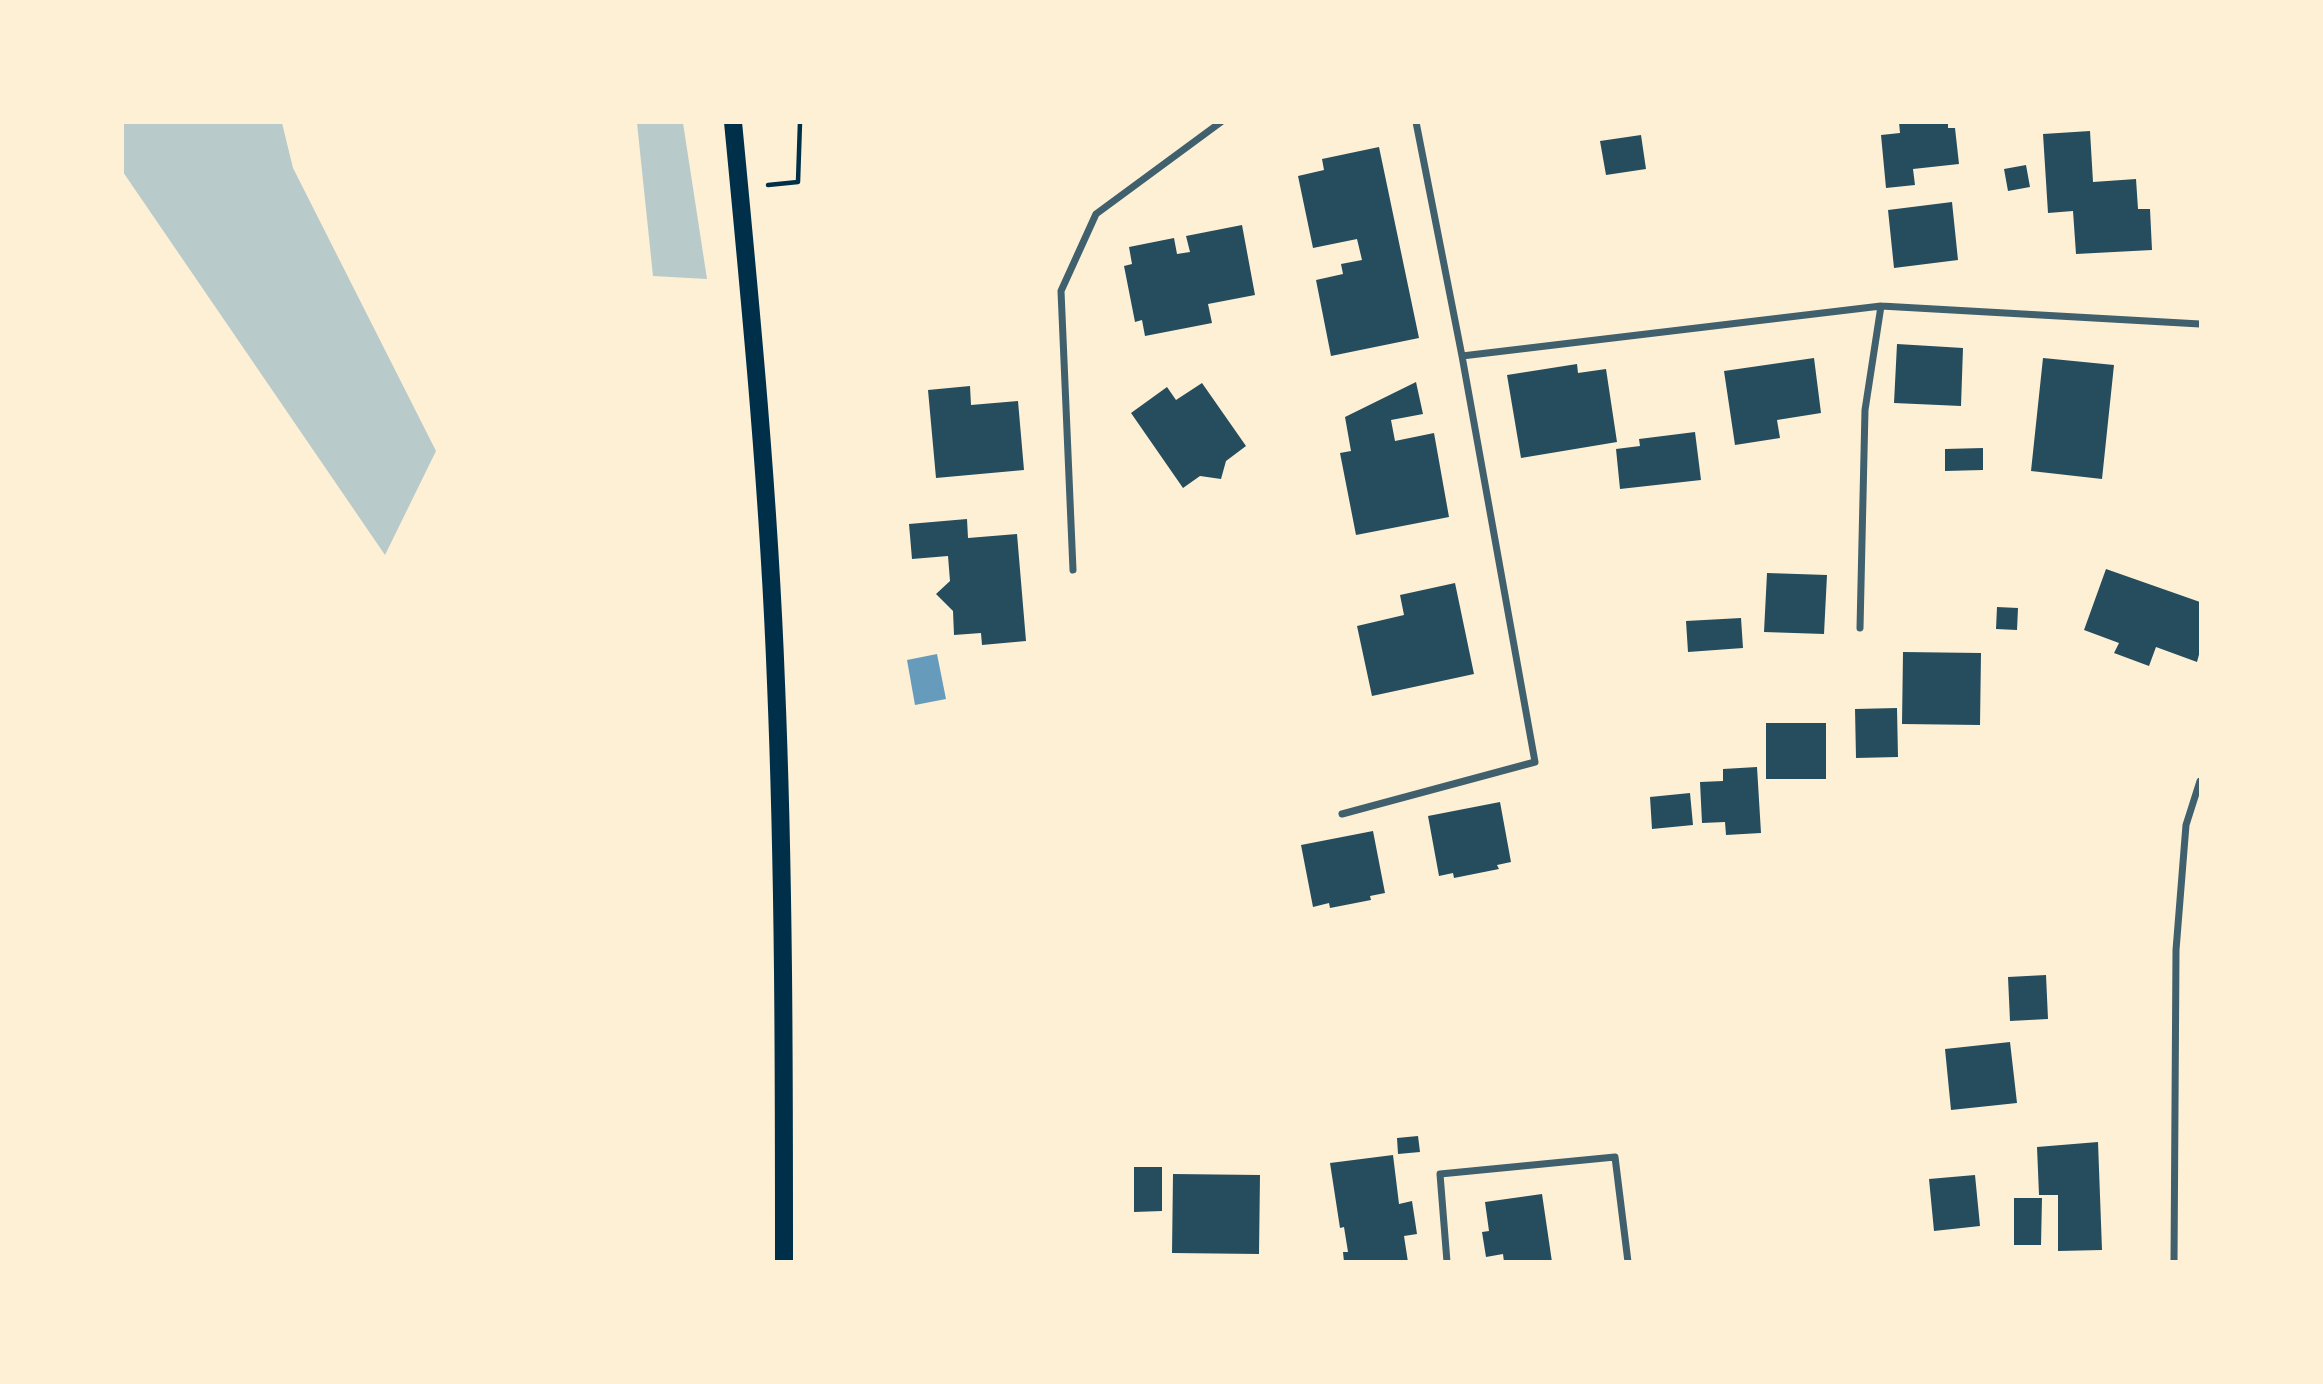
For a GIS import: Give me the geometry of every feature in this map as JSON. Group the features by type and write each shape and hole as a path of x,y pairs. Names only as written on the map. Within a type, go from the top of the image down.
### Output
{"main road":[{"path":"733,122 761,432 776,682 784,1262"}],"street":[{"path":"1073,570 1061,291 1096,214 1222,122"},
{"path":"1342,814 1535,762 1462,356 1416,122"},
{"path":"1462,356 1881,306 2200,324"},
{"path":"1860,628 1865,411 1881,306"},
{"path":"2174,1262 2176,950 2186,825 2200,781"},
{"path":"1447,1262 1440,1174 1615,1157 1628,1262"}],"path":[{"path":"739,188 798,182 800,122"}],"shaded area":[{"path":"122,123 282,123 293,168 436,451 385,555 123,172"},
{"path":"637,123 683,123 707,279 653,276"}],"water":[{"path":"937,654 946,699 915,705 907,660"}],"building":[{"path":"1899,122 1948,122 1948,128 1955,128 1959,164 1913,169 1915,185 1886,188 1881,135 1900,133"},
{"path":"2090,131 2093,182 2136,179 2138,209 2150,209 2152,250 2076,254 2073,211 2048,213 2043,134"},
{"path":"1641,135 1646,169 1606,175 1600,141"},
{"path":"1379,147 1419,338 1331,356 1316,280 1343,274 1341,264 1362,260 1357,239 1313,248 1298,176 1324,170 1322,159"},
{"path":"2026,165 2030,187 2008,191 2004,169"},
{"path":"1952,202 1958,260 1894,268 1888,210"},
{"path":"1242,225 1255,295 1208,304 1212,323 1145,336 1142,320 1135,322 1124,266 1132,264 1129,247 1174,238 1177,254 1190,252 1186,236"},
{"path":"1897,344 1963,348 1961,406 1894,403"},
{"path":"1814,358 1821,413 1777,420 1780,438 1735,445 1724,371"},
{"path":"2043,358 2114,365 2102,479 2031,471"},
{"path":"1577,364 1578,373 1606,369 1617,442 1521,458 1507,375"},
{"path":"1416,382 1423,414 1391,420 1395,441 1434,433 1449,517 1356,535 1340,453 1351,451 1345,417"},
{"path":"1202,383 1246,446 1226,461 1221,479 1200,476 1183,488 1131,413 1167,387 1176,400"},
{"path":"970,386 971,405 1018,401 1024,470 936,478 928,390"},
{"path":"1695,432 1701,480 1620,489 1616,449 1640,446 1639,439"},
{"path":"1983,448 1983,470 1945,471 1945,449"},
{"path":"967,519 968,538 1017,534 1026,641 982,645 981,633 954,635 953,611 936,594 950,581 948,556 912,559 909,524"},
{"path":"2106,569 2200,602 2200,651 2197,662 2156,647 2149,666 2114,653 2119,643 2084,630"},
{"path":"1767,573 1827,575 1824,634 1764,632"},
{"path":"1455,583 1474,674 1372,696 1357,626 1404,615 1400,595"},
{"path":"1997,607 2018,608 2017,630 1996,629"},
{"path":"1741,618 1743,648 1688,652 1686,621"},
{"path":"1903,652 1981,653 1980,725 1902,724"},
{"path":"1897,708 1898,757 1856,758 1855,709"},
{"path":"1766,723 1826,723 1826,779 1766,779"},
{"path":"1757,767 1761,833 1726,835 1725,822 1702,823 1700,782 1723,781 1723,769"},
{"path":"1690,793 1693,825 1652,829 1650,797"},
{"path":"1500,802 1511,862 1497,865 1499,869 1454,878 1453,873 1439,876 1428,816"},
{"path":"1373,831 1385,893 1370,896 1371,900 1330,908 1329,903 1313,907 1301,845"},
{"path":"2046,975 2048,1019 2010,1021 2008,977"},
{"path":"2010,1042 2017,1103 1951,1110 1945,1049"},
{"path":"1418,1136 1420,1152 1398,1154 1397,1138"},
{"path":"2098,1142 2102,1250 2058,1251 2058,1195 2039,1195 2037,1147"},
{"path":"1393,1155 1399,1204 1412,1201 1417,1234 1404,1236 1408,1262 1344,1262 1343,1252 1348,1252 1344,1227 1340,1228 1330,1163"},
{"path":"1134,1167 1162,1167 1162,1211 1134,1212"},
{"path":"1173,1174 1260,1175 1259,1254 1172,1253"},
{"path":"1975,1175 1980,1226 1934,1231 1929,1179"},
{"path":"1542,1194 1552,1262 1504,1262 1503,1254 1486,1257 1482,1232 1489,1231 1485,1202"},
{"path":"2014,1198 2042,1198 2041,1245 2014,1245"}]}
